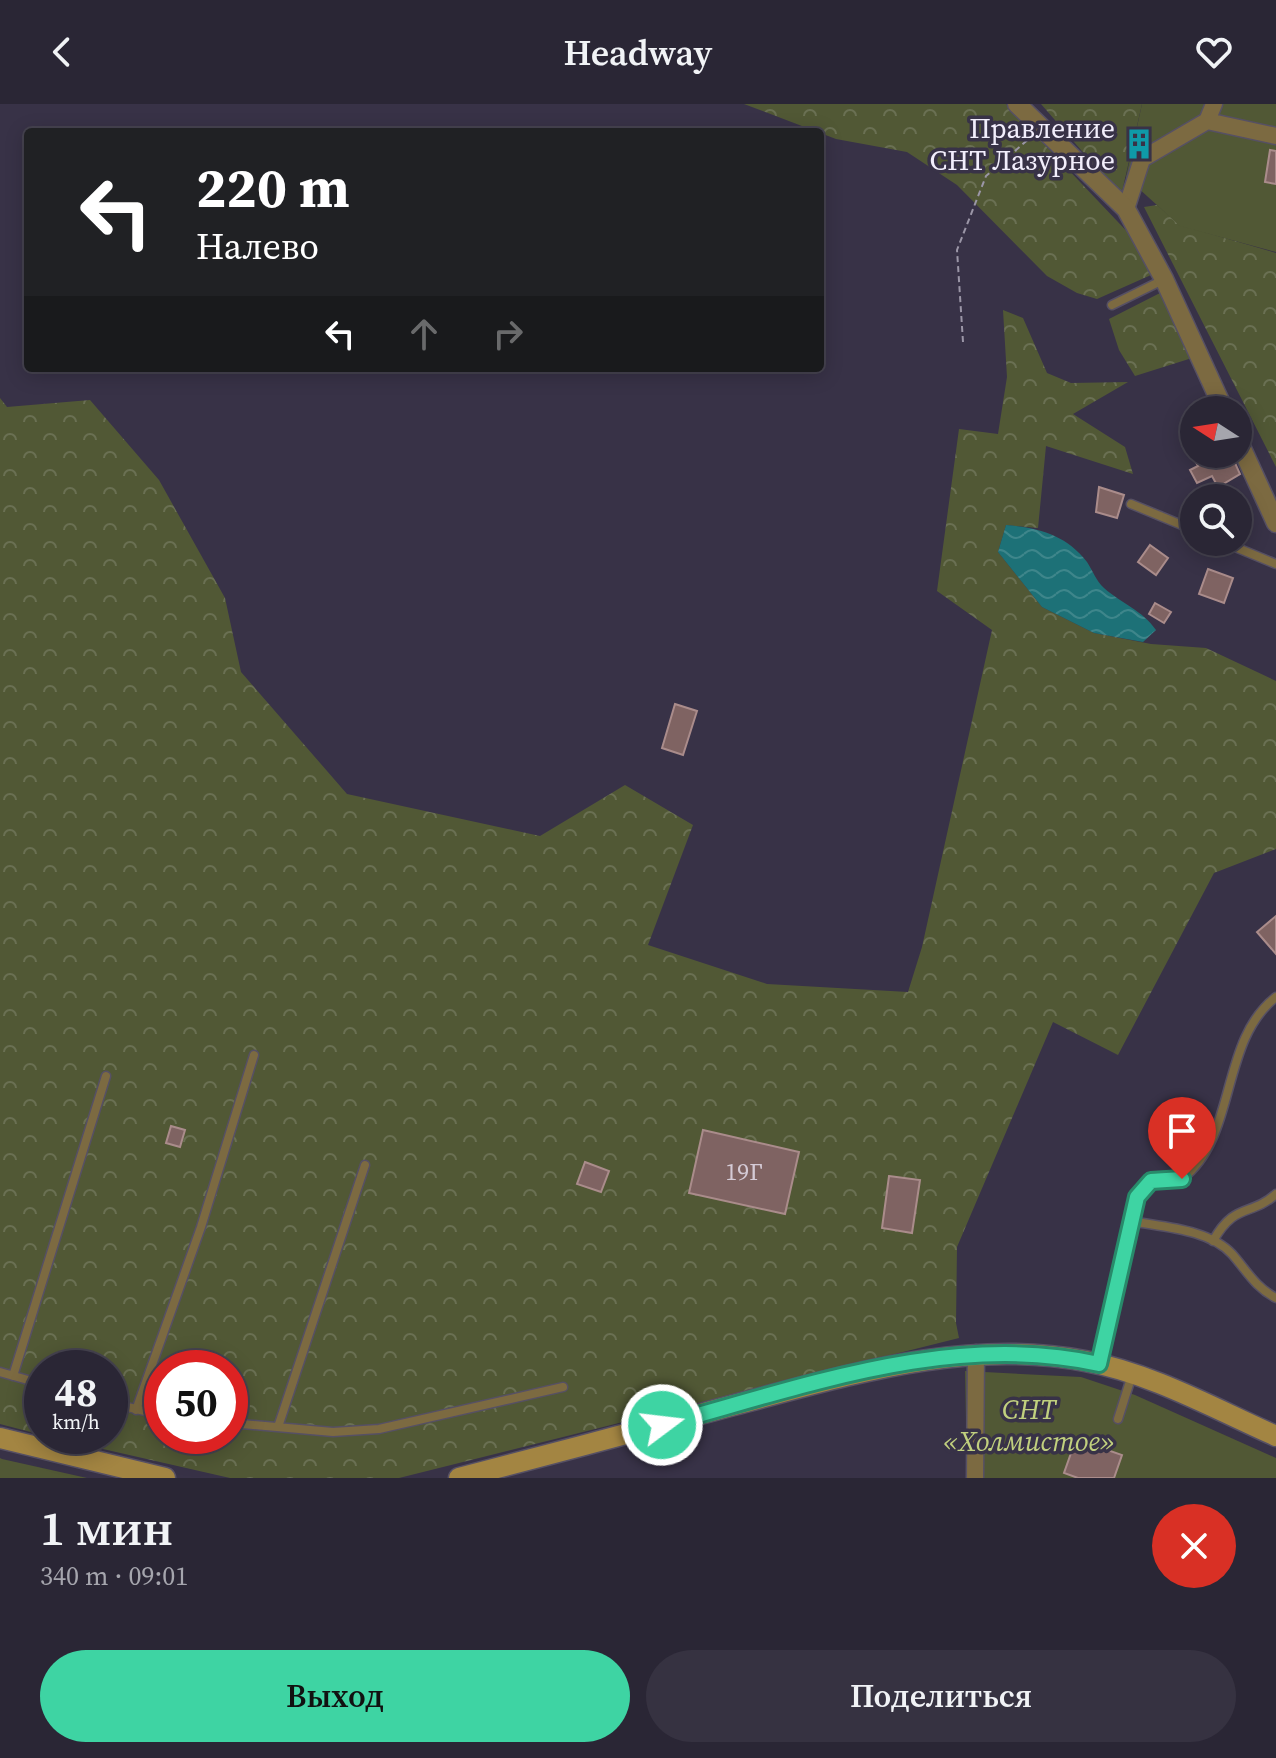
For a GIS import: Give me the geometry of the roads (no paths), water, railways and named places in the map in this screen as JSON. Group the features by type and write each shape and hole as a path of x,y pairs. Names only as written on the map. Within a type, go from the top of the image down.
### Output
{"main road":[{"path":"459,1478 865,1371 976,1353 1035,1354 1099,1364 1132,1374 1276,1436"},
{"path":"0,1438 165,1478"}],"street":[{"path":"1017,104 1126,209 1164,279 1218,396"},
{"path":"1126,209 1142,159 1207,121 1214,104"},
{"path":"1207,121 1276,136"},
{"path":"1251,468 1276,523"},
{"path":"975,1478 976,1353"}],"lane":[{"path":"1112,305 1164,279"},
{"path":"1131,504 1180,524"},
{"path":"1252,554 1276,564"},
{"path":"1099,1364 1131,1221 1142,1187 1151,1181 1182,1179 1197,1163 1213,1136 1232,1069 1254,1022 1276,997"},
{"path":"136,1410 201,1227 254,1055"},
{"path":"13,1376 106,1076"},
{"path":"278,1427 365,1165"},
{"path":"1213,1241 1222,1225 1236,1212 1276,1194"},
{"path":"1131,1221 1213,1241 1231,1253 1257,1287 1276,1298"},
{"path":"0,1372 24,1379"},
{"path":"1118,1419 1132,1374"},
{"path":"248,1424 333,1432 379,1429 563,1387"},
{"path":"128,1408 144,1412"}],"water":[{"path":"1006,525 1051,534 1070,545 1087,562 1104,588 1144,617 1156,630 1143,642 1094,633 1042,607 998,552"}],"place":[{"name":"Правление СНТ Лазурное","path":"1139,144"}],"park label":[{"name":"СНТ «Холмистое»","path":"1029,1425"}]}
